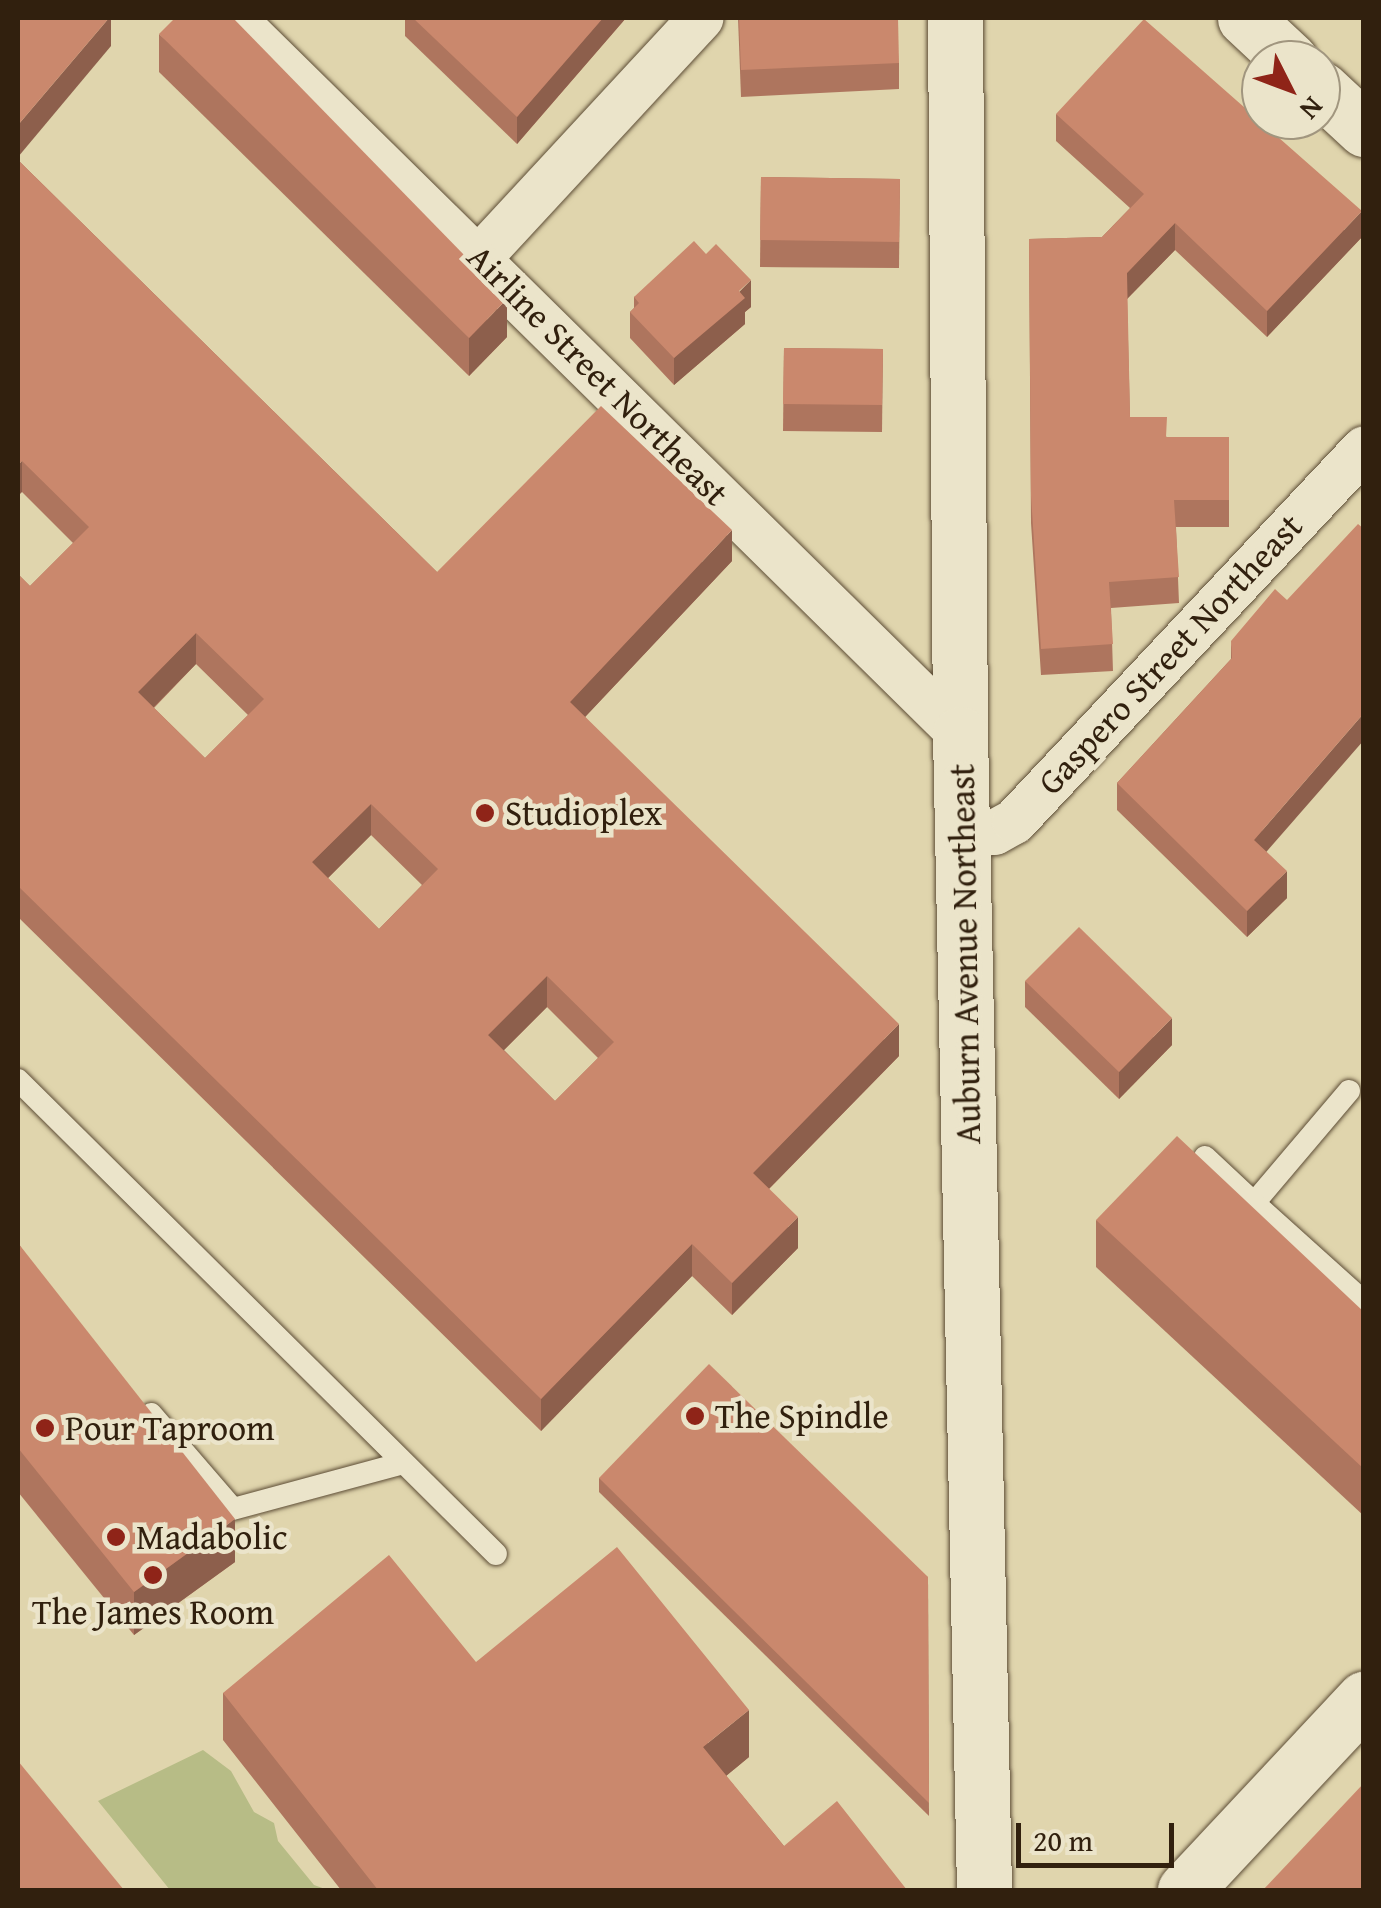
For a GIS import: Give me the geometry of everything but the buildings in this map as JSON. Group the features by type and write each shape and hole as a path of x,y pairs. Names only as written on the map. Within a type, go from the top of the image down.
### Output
{"street":[{"name":"Airline Street Northeast","path":"233,18 960,734"},
{"path":"479,257 700,18"},
{"name":"Auburn Avenue Northeast","path":"955,18 960,734 984,1890"},
{"path":"1245,18 1269,40"},
{"path":"1341,108 1364,130"},
{"name":"Gaspero Street Northeast","path":"962,834 994,832 1014,822 1364,448"},
{"path":"1185,1890 1364,1699"}],"lane":[{"path":"18,1080 496,1554"},
{"path":"1254,1203 1349,1091"},
{"path":"1205,1157 1364,1302"},
{"path":"132,1391 233,1510 403,1464"}],"green space":[{"path":"203,1750 231,1771 254,1812 274,1823 278,1841 314,1885 328,1890 170,1890 98,1801"}],"place":[{"name":"Studioplex","path":"485,813"},
{"name":"The Spindle","path":"695,1416"},
{"name":"Pour Taproom","path":"45,1428"},
{"name":"Madabolic","path":"116,1537"},
{"name":"The James Room","path":"153,1575"}]}
